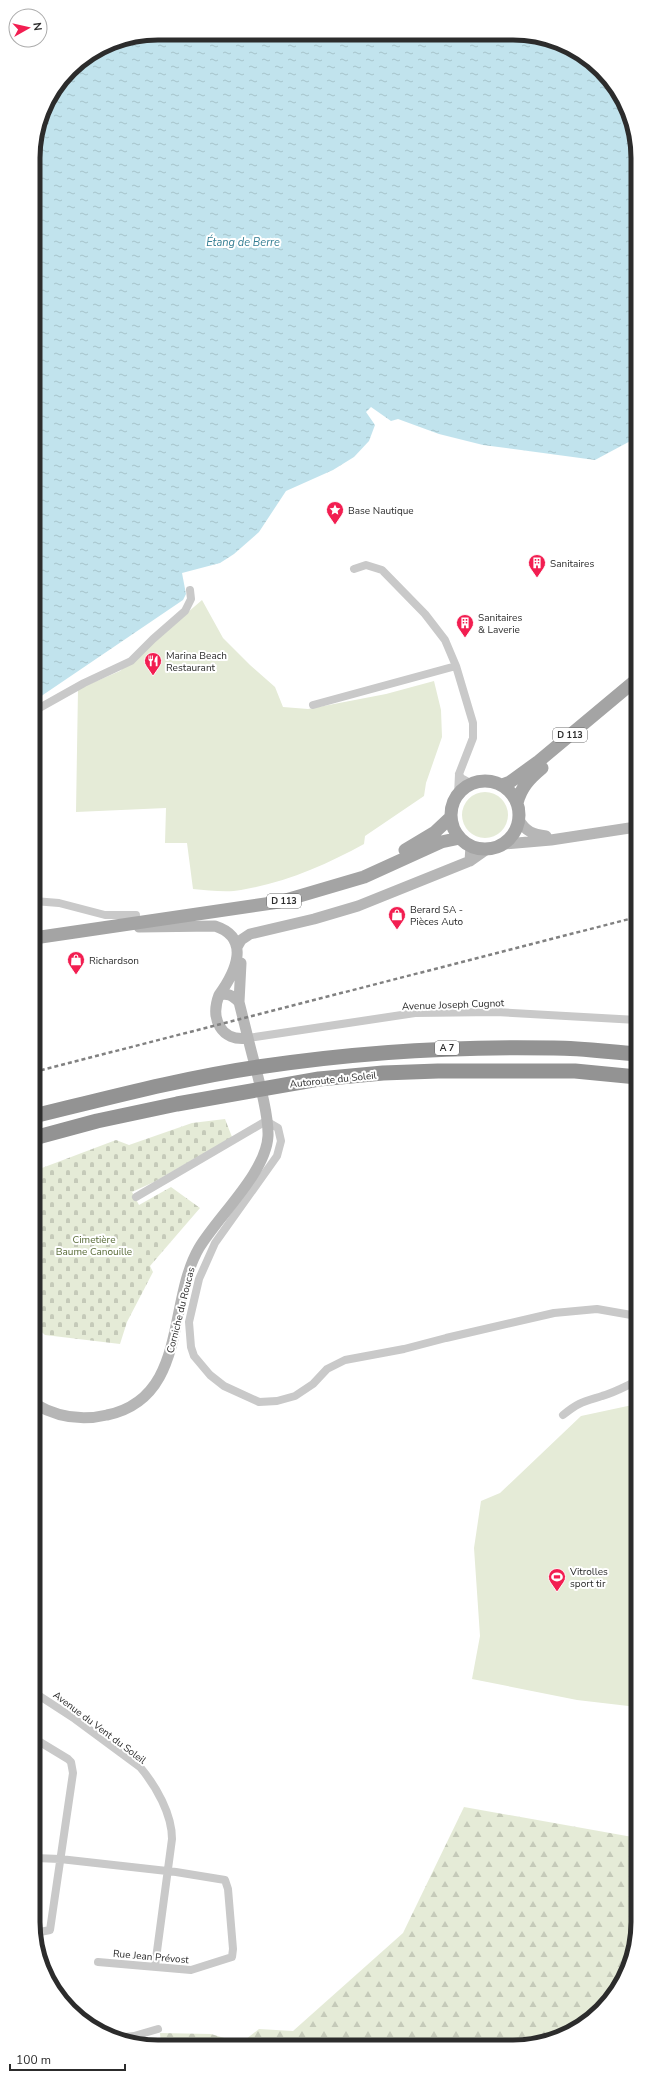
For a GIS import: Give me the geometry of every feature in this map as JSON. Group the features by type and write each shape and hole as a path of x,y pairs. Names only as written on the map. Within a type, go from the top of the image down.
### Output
{"highway":[{"name":"Autoroute du Soleil","path":"40,1115 254,1067 349,1055 441,1048 556,1048 631,1054"},
{"name":"Autoroute du Soleil","path":"40,1136 126,1115 259,1088 335,1078 438,1071 575,1071 631,1076"}],"main road":[{"name":"D 113","path":"502,785 510,782 539,761 631,684"},
{"name":"D 113","path":"517,803 520,791 531,777 631,694"},
{"path":"470,861 466,842 453,825 451,817 453,806 458,795 472,784 482,781 502,785 508,790 517,803 519,820 527,831 533,834 573,836"},
{"name":"D 113","path":"40,929 286,892 362,870 411,847 435,832 451,817"},
{"path":"504,844 511,837 519,820"},
{"path":"248,1038 238,1040 221,1031 215,1004 233,973 237,947 246,936 358,906 470,861 488,849 504,844 551,840 631,828"},
{"name":"D 113","path":"40,937 280,902 364,877 441,842 466,842"},
{"path":"466,842 488,849"},
{"path":"98,928 215,926 225,929 232,935 237,947"},
{"name":"Corniche du Roucas","path":"40,1406 68,1417 92,1419 116,1414 136,1403 152,1389 164,1370 186,1278 192,1262 200,1247 258,1166 265,1150 268,1136 266,1121 239,1002 239,972 243,950 246,942 257,932"},
{"path":"219,995 229,994 239,1002"}],"street":[{"path":"354,569 366,565 382,570 395,581 425,614 445,640 456,666 473,723 473,738 458,774 458,795"},
{"path":"40,708 84,683 131,661 185,611 191,599 190,590"},
{"path":"313,704 456,666"},
{"path":"458,774 461,778 472,784"},
{"path":"40,901 59,903 105,915 136,915"},
{"name":"Avenue Joseph Cugnot","path":"248,1038 415,1014 496,1012 631,1020"},
{"path":"136,1197 266,1121 278,1128 281,1141 277,1156 215,1243 199,1279 189,1322 189,1337 194,1356 210,1375 224,1386 259,1402 277,1401 295,1396 312,1384 327,1370 345,1360 404,1350 446,1338 554,1313 597,1309 631,1315"},
{"path":"563,1415 574,1406 588,1399 602,1396 631,1384"},
{"name":"Avenue du Vent du Soleil","path":"40,1696 75,1719 135,1763 146,1774 168,1812 172,1828 155,1966"},
{"path":"40,1742 68,1759 72,1768 52,1933 41,1933"},
{"path":"40,1858 60,1859 167,1871"},
{"name":"Rue Jean Prévost","path":"98,1962 194,1970 227,1959 233,1954 228,1889 225,1880 167,1871"},
{"path":"129,2036 158,2029"}],"green space":[{"path":"202,600 223,638 275,687 283,707 308,709 386,694 434,681 441,710 442,737 426,783 424,796 365,836 364,844 335,859 273,883 229,891 193,889 187,843 165,843 166,808 76,812 78,689 120,671"},
{"path":"485,792 498,796 504,802 508,815 504,828 498,834 485,838 472,834 466,828 462,815 466,802 472,796"},
{"name":"Cimetière Baume Canouille","path":"225,1119 232,1137 154,1182 132,1192 139,1205 171,1187 200,1208 150,1266 153,1272 127,1322 120,1344 45,1335 40,1330 40,1169 116,1140 129,1145 192,1123"},
{"name":"Vitrolles sport tir","path":"631,1405 631,1706 577,1700 472,1679 480,1636 474,1548 481,1501 500,1493 581,1416"},
{"path":"464,1807 631,1837 631,1930 627,1952 622,1967 602,2000 585,2016 565,2028 551,2034 521,2040 245,2040 259,2029 293,2031 403,1933"},
{"path":"160,2033 211,2034 231,2040 161,2040"}],"water":[{"name":"Étang de Berre","path":"150,40 513,40 536,42 551,46 565,52 585,64 607,86 619,106 625,120 631,150 631,441 595,460 483,445 439,434 398,419 391,421 371,407 366,412 375,425 369,441 354,457 333,470 286,491 259,532 234,554 220,563 182,573 186,594 183,600 40,697 40,150 42,135 49,113 64,86 80,69 106,52 120,46"}],"railway":[{"path":"40,1070 631,919"}],"place":[{"name":"Base Nautique","path":"335,525"},
{"name":"Sanitaires","path":"537,578"},
{"name":"Sanitaires & Laverie","path":"465,638"},
{"name":"Marina Beach Restaurant","path":"153,676"},
{"name":"Berard SA - Pièces Auto","path":"397,930"},
{"name":"Richardson","path":"76,975"},
{"name":"Vitrolles sport tir","path":"557,1592"}]}
